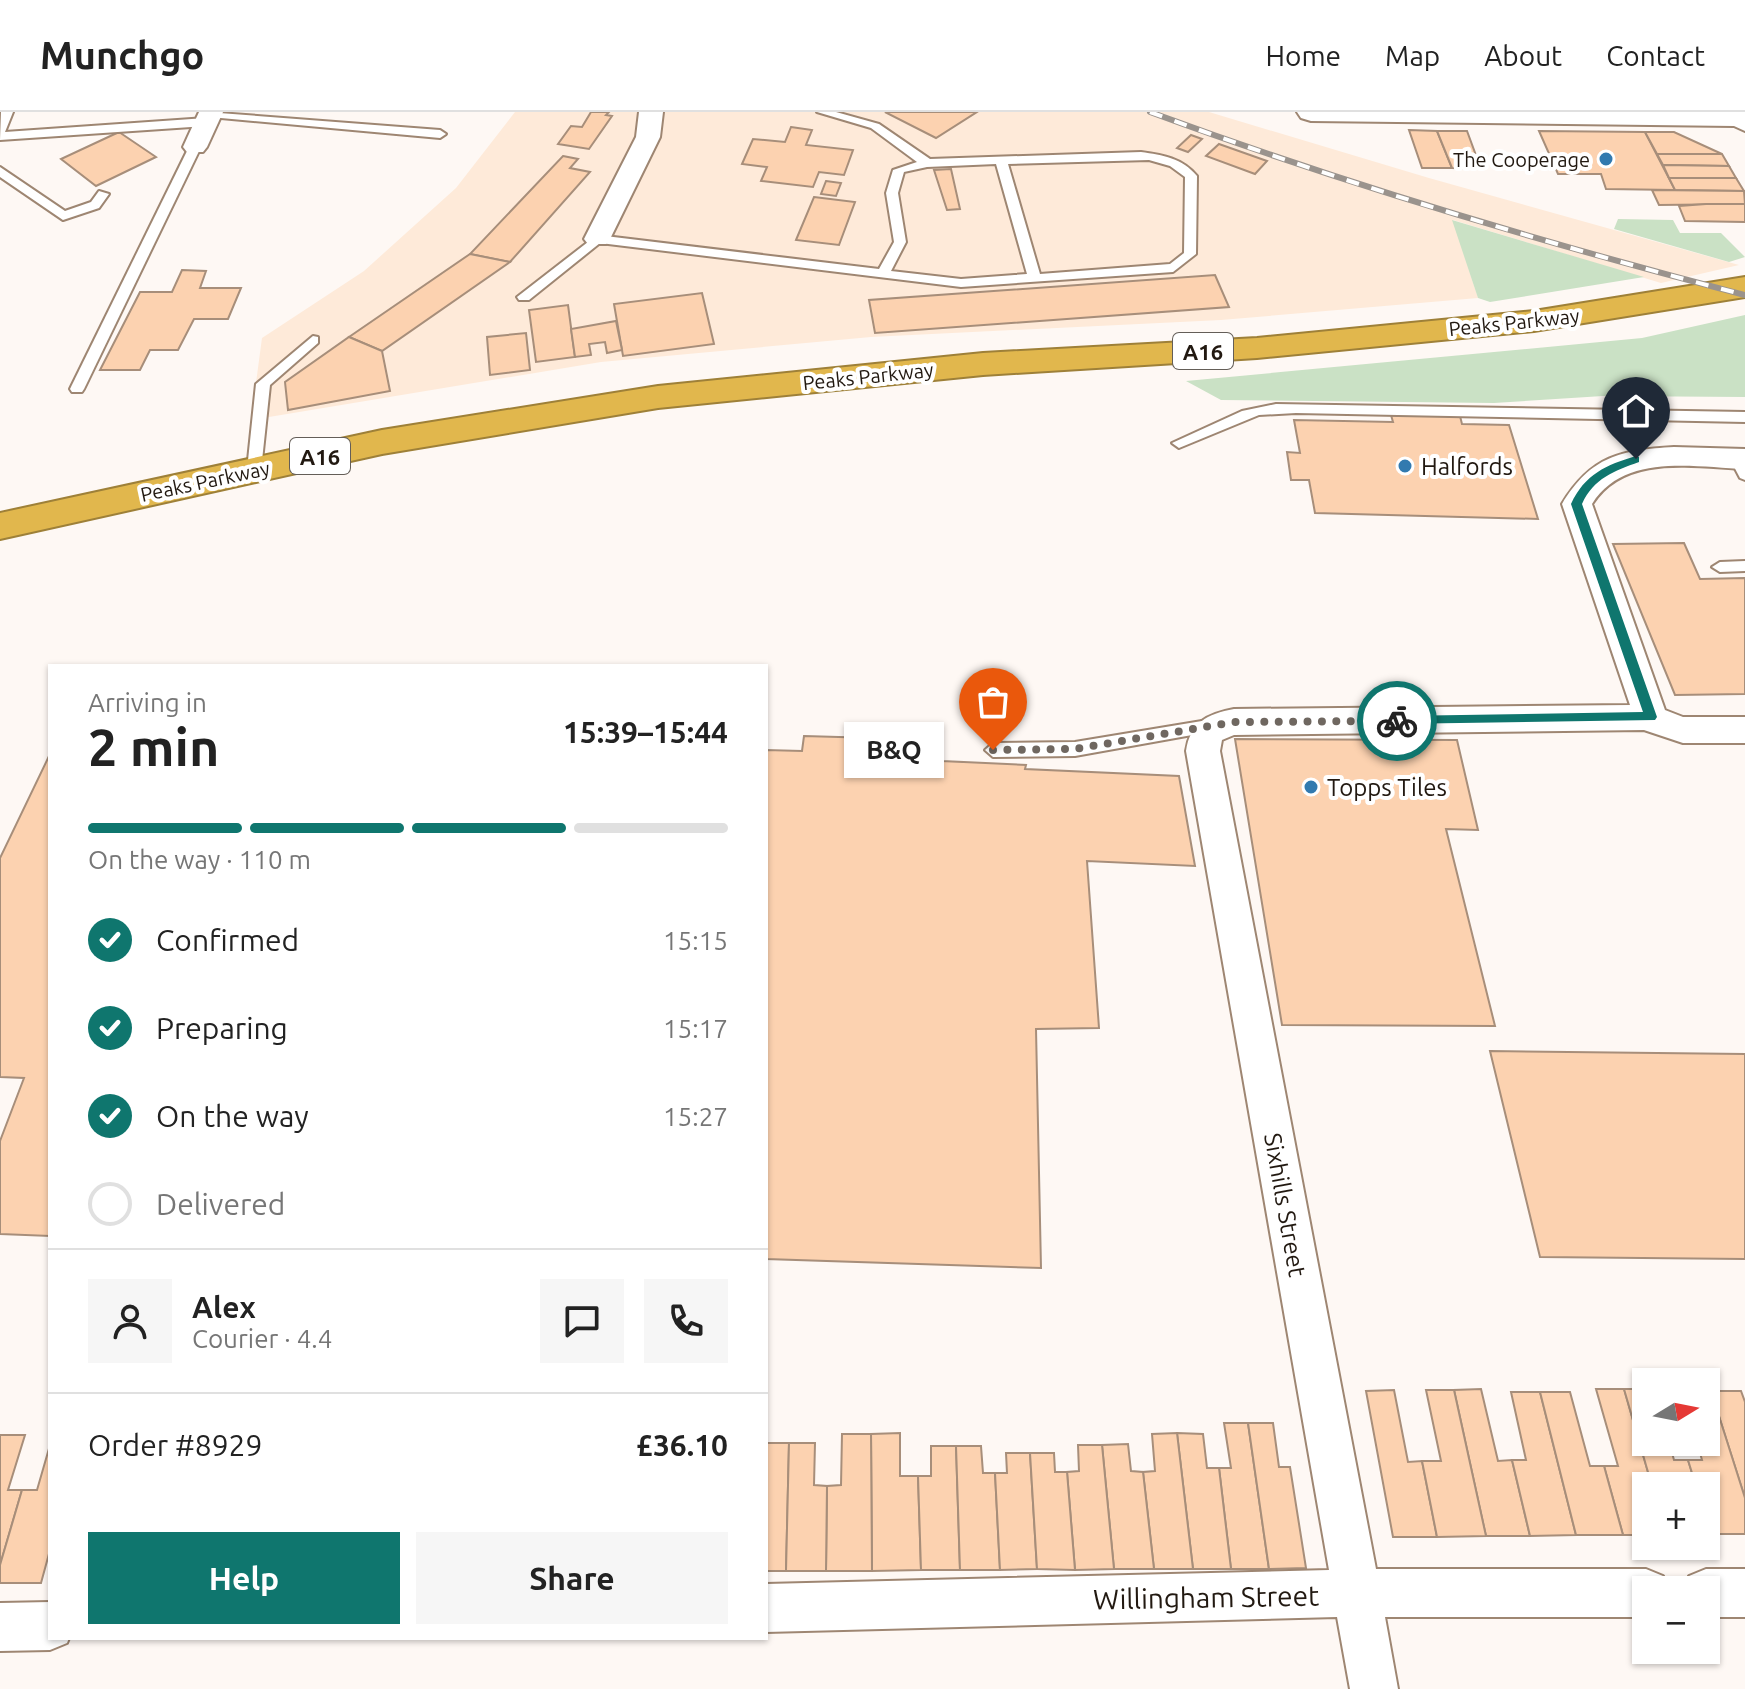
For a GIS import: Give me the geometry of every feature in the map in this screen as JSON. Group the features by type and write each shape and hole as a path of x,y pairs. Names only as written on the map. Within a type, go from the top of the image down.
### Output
{"highway":[{"name":"Peaks Parkway","path":"0,526 493,422 658,397 983,364 1257,348 1519,323 1745,287"}],"street":[{"path":"597,239 648,137 651,112"},
{"path":"1311,112 1742,117"},
{"path":"195,147 209,116"},
{"path":"1656,720 1577,504 1583,489 1600,473 1636,459 1742,464"},
{"path":"1214,725 1234,722 1656,720 1678,729 1745,730"},
{"name":"Sixhills Street","path":"1214,725 1204,735 1203,751 1374,1689"},
{"name":"Willingham Street","path":"768,1608 1356,1593 1632,1593"},
{"path":"1720,1593 1745,1593"},
{"path":"0,1627 48,1626"}],"lane":[{"path":"7,112 0,134 209,116 440,134"},
{"path":"823,112 875,126 927,163"},
{"path":"77,389 195,147"},
{"path":"524,297 597,239 961,283 1173,268 1190,254 1191,176 1181,165 1163,158 1141,156 927,163 899,170 892,193 900,242 883,273"},
{"path":"1001,162 1035,280"},
{"path":"0,171 63,216 95,205 103,194"},
{"path":"254,470 263,384 313,340"},
{"path":"1179,443 1206,435 1259,410 1296,408 1745,417"},
{"path":"1720,567 1745,566"},
{"path":"993,750 1075,749 1214,725"}],"shaded area":[{"path":"515,112 1209,112 1739,265 1661,283 1453,220 1478,298 1221,320 871,337 601,362 251,420 262,338 364,271 456,188"}],"green space":[{"path":"1618,219 1673,220 1680,233 1721,233 1745,257 1729,262 1614,229"},
{"path":"1452,220 1644,277 1490,302 1478,298"},
{"path":"1745,315 1745,397 1603,396 1494,403 1221,400 1186,381 1642,338"}],"building":[{"path":"591,112 609,112 606,115 612,116 589,149 558,144 571,126 582,127"},
{"path":"885,112 977,112 936,138"},
{"path":"791,127 812,130 806,145 853,150 844,175 819,172 813,187 761,181 767,167 742,164 753,139 785,142"},
{"path":"1409,130 1437,131 1452,168 1422,168"},
{"path":"1437,131 1467,131 1481,169 1452,168"},
{"name":"The Cooperage","path":"1539,131 1645,132 1675,190 1606,189 1601,174 1558,174"},
{"path":"119,132 156,157 96,186 61,159"},
{"path":"1645,132 1674,132 1722,154 1657,154"},
{"path":"1191,135 1202,139 1188,152 1177,148"},
{"path":"1219,144 1267,161 1255,174 1206,156"},
{"path":"1657,154 1722,154 1729,166 1663,165"},
{"path":"563,156 578,159 570,168 590,172 510,262 470,254"},
{"path":"1663,165 1729,166 1736,178 1669,178"},
{"path":"951,169 960,209 947,210 934,170"},
{"path":"1669,178 1736,178 1744,191 1675,190"},
{"path":"826,181 841,183 836,196 821,194"},
{"path":"1652,190 1744,191 1745,204 1659,205"},
{"path":"814,197 855,202 839,245 796,240"},
{"path":"1745,204 1745,222 1685,221 1679,206"},
{"path":"470,254 510,262 382,351 349,337"},
{"path":"182,270 206,271 200,288 241,288 228,319 194,319 178,350 150,350 140,370 100,370 140,292 172,292"},
{"path":"1215,275 1229,307 875,333 869,300"},
{"path":"702,293 714,344 623,356 614,304"},
{"path":"568,305 575,357 536,362 529,310"},
{"path":"616,321 622,350 607,353 605,342 589,344 591,355 575,357 571,329"},
{"path":"526,333 530,370 490,375 487,337"},
{"path":"349,337 382,351 390,391 288,410 285,382"},
{"name":"Halfords","path":"1391,415 1460,416 1462,424 1509,425 1538,519 1315,513 1309,480 1291,480 1287,452 1300,453 1294,420 1393,422"},
{"path":"1684,543 1700,579 1745,578 1745,694 1675,695 1613,544"},
{"path":"804,736 943,740 942,761 1026,765 1025,769 1179,776 1195,866 1087,861 1099,1028 1036,1029 1041,1268 768,1259 768,750 802,751"},
{"path":"1235,739 1457,740 1478,830 1446,829 1495,1026 1282,1025"},
{"path":"48,758 48,1236 0,1234 0,1141 24,1078 0,1077 0,858"},
{"path":"1490,1051 1745,1054 1745,1259 1540,1257"},
{"path":"1481,1389 1498,1461 1512,1460 1530,1536 1486,1536 1454,1390"},
{"path":"1596,1389 1624,1389 1632,1417 1632,1456 1643,1456 1648,1472 1632,1472 1632,1535 1623,1535 1604,1466 1618,1466"},
{"path":"1624,1389 1632,1389 1632,1417"},
{"path":"1394,1390 1408,1462 1422,1461 1437,1537 1393,1537 1366,1391"},
{"path":"1426,1390 1454,1390 1486,1536 1437,1537 1422,1461 1441,1461"},
{"path":"1720,1391 1741,1391 1745,1402 1745,1498 1720,1419"},
{"path":"1511,1392 1540,1392 1576,1535 1530,1536 1512,1460 1526,1460"},
{"path":"1540,1392 1570,1392 1590,1466 1604,1466 1623,1535 1576,1535"},
{"path":"1720,1419 1745,1498 1745,1534 1720,1534 1720,1472 1692,1472 1688,1460 1702,1460 1701,1456 1720,1456"},
{"path":"1224,1423 1248,1423 1269,1569 1231,1569 1219,1468 1231,1468"},
{"path":"1248,1423 1273,1423 1279,1467 1290,1467 1306,1568 1269,1569"},
{"path":"900,1433 900,1476 918,1476 921,1570 872,1571 871,1434"},
{"path":"1177,1433 1203,1434 1207,1468 1219,1468 1231,1569 1193,1569"},
{"path":"1177,1433 1193,1569 1154,1569 1143,1472 1155,1471 1152,1434"},
{"path":"842,1434 871,1434 872,1571 826,1571 827,1486 841,1485"},
{"path":"0,1435 25,1435 8,1490 22,1490 0,1565"},
{"path":"768,1443 789,1443 786,1571 768,1571"},
{"path":"789,1443 815,1443 814,1485 827,1486 826,1571 786,1571"},
{"path":"1128,1444 1131,1471 1143,1472 1154,1569 1114,1569 1102,1445"},
{"path":"1078,1445 1102,1445 1114,1569 1075,1570 1067,1472 1079,1471"},
{"path":"931,1446 956,1446 960,1570 921,1570 918,1476 931,1476"},
{"path":"956,1446 981,1446 983,1473 995,1473 1000,1570 960,1570"},
{"path":"48,1452 48,1557 41,1583 0,1583 0,1565 22,1490 37,1490"},
{"path":"1006,1453 1030,1453 1037,1569 1000,1570 995,1473 1007,1473"},
{"path":"1030,1453 1054,1453 1055,1472 1067,1472 1075,1570 1037,1569"},
{"path":"1643,1456 1673,1456 1674,1460 1688,1460 1692,1472 1648,1472"}],"railway":[{"path":"1150,112 1297,164 1445,211 1745,295"}],"way so far":[{"path":"993,750 1075,749 1234,722 1397,721"}],"place":[{"name":"The Cooperage","path":"1606,159"},
{"name":"Halfords","path":"1405,466"},
{"name":"B&Q","path":"993,750"},
{"name":"Topps Tiles","path":"1311,787"}],"route":[{"path":"1397,721 1651,717 1577,504 1583,489 1600,473 1636,459"}]}
